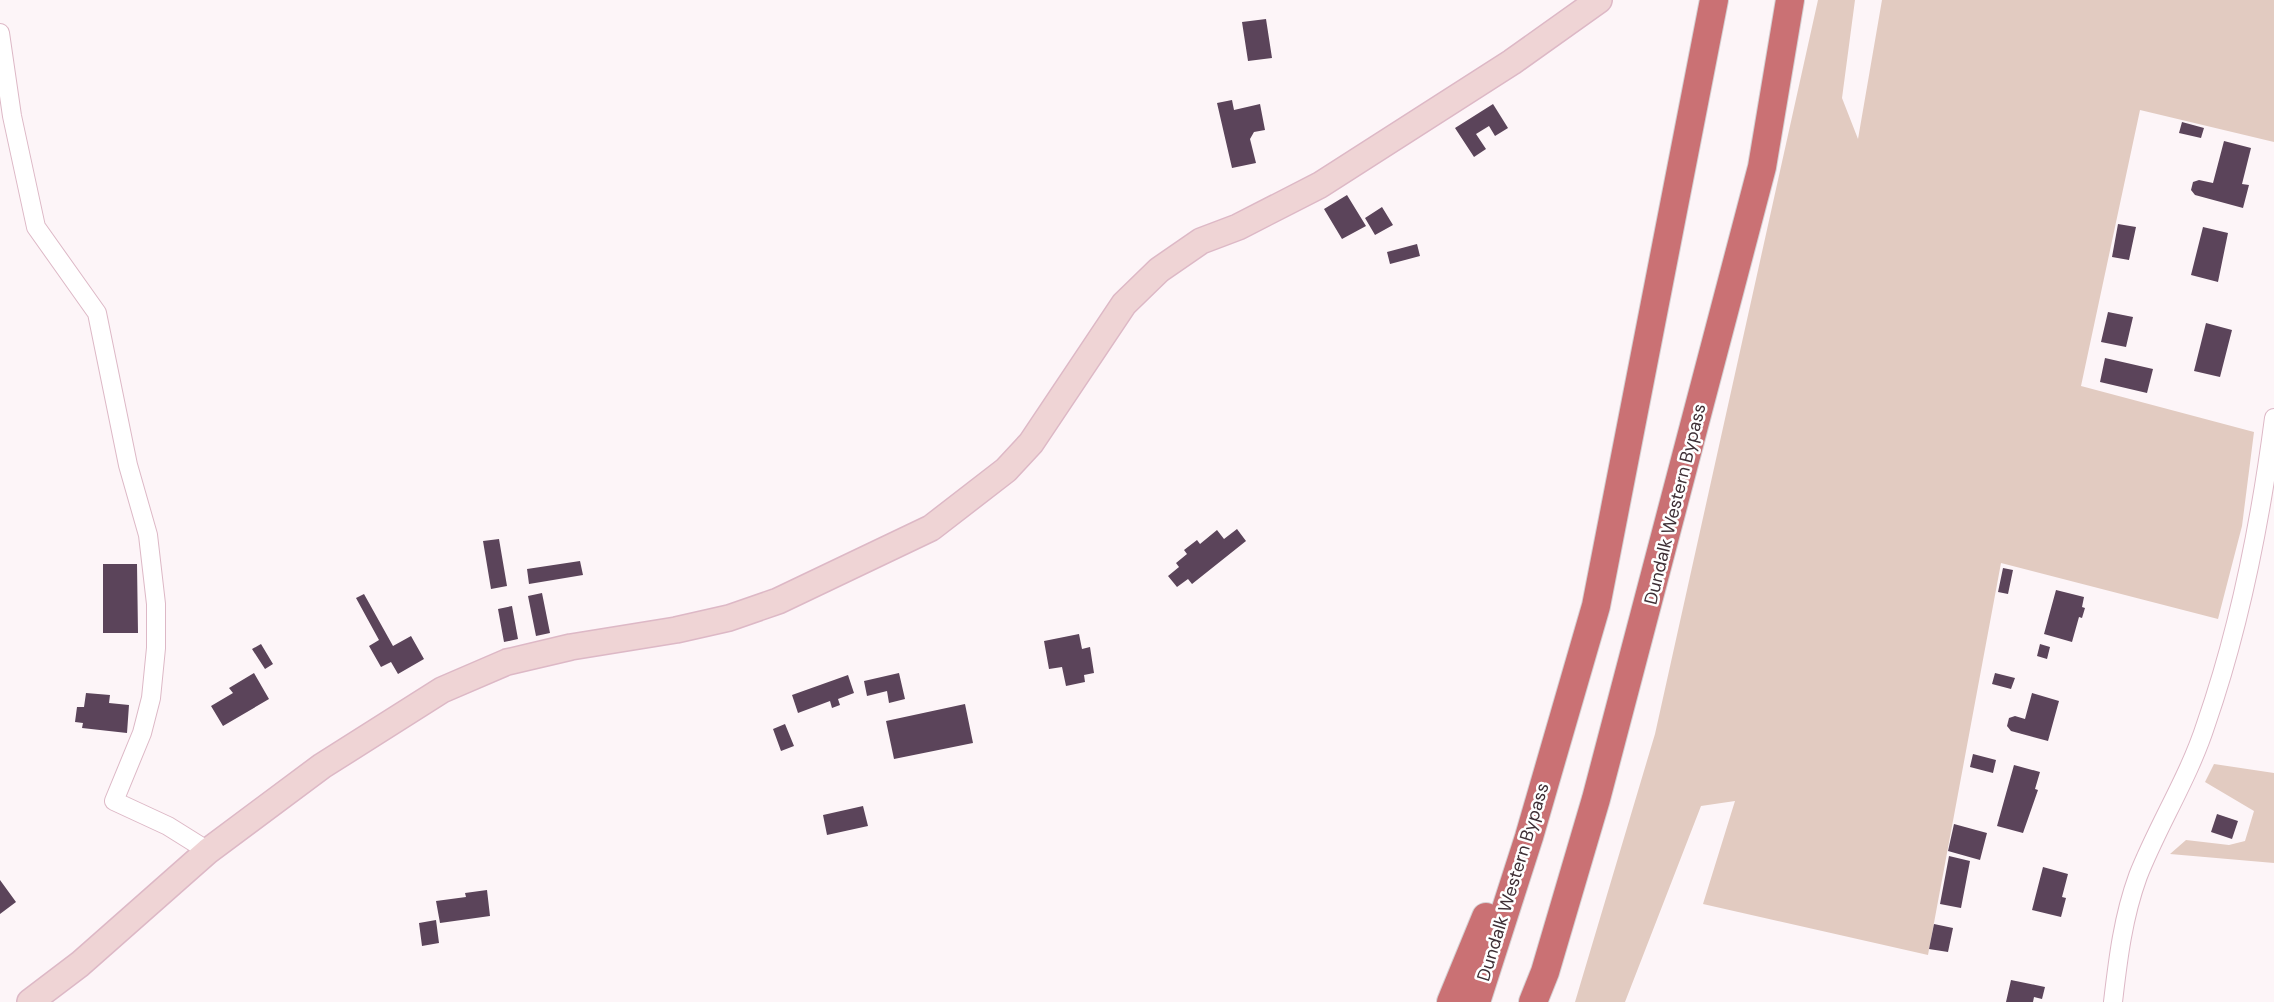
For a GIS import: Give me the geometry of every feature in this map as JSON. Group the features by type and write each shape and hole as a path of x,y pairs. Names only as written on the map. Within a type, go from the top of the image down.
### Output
{"highway":[{"name":"Dundalk Western Bypass","path":"1476,1002 1529,837 1596,606 1714,0"},
{"name":"Dundalk Western Bypass","path":"1535,1002 1546,972 1644,625 1762,167 1790,0"},
{"path":"1451,1002 1491,903 1529,837"}],"street":[{"path":"30,1002 80,964 208,851 322,766 442,690 507,662 571,647 676,630 729,618 778,601 932,528 1006,470 1031,443 1124,304 1159,270 1201,241 1238,226 1320,185 1512,62 1599,0"},
{"path":"0,33 12,116 36,227 97,313 128,465 148,534 156,604 156,648 150,698 142,733 114,801 168,826 208,851"},
{"path":"2113,1002 2124,923 2138,876 2206,727 2230,651 2274,418"}],"shaded area":[{"path":"1818,0 1855,0 1842,98 1858,139 1882,0 2274,0 2274,142 2140,110 2081,386 2254,432 2242,526 2218,619 2001,563 1928,955 1703,904 1735,801 1701,806 1625,1002 1575,1002 1655,734"},
{"path":"2214,764 2274,773 2274,863 2170,854 2186,840 2229,845 2245,841 2254,811 2205,782"}],"building":[{"path":"1266,19 1272,58 1248,61 1242,22"},
{"path":"1232,100 1234,110 1260,104 1265,130 1254,132 1250,139 1256,163 1232,168 1217,103"},
{"path":"1493,104 1508,128 1495,136 1489,126 1476,134 1486,149 1474,157 1455,128"},
{"path":"2182,122 2204,128 2201,138 2179,133"},
{"path":"2224,141 2251,148 2242,184 2249,185 2243,208 2195,195 2191,190 2193,182 2199,180 2213,183"},
{"path":"1347,195 1366,226 1342,239 1324,209"},
{"path":"1382,207 1393,225 1375,235 1365,218"},
{"path":"2118,224 2136,227 2129,260 2112,257"},
{"path":"2203,227 2228,233 2218,282 2191,275"},
{"path":"1417,244 1420,256 1390,264 1387,252"},
{"path":"2108,312 2133,317 2126,347 2101,342"},
{"path":"2206,323 2232,330 2220,377 2194,371"},
{"path":"2105,358 2153,369 2147,393 2100,382"},
{"path":"1237,529 1246,541 1192,584 1188,579 1177,587 1168,576 1179,567 1176,563 1187,554 1184,550 1197,540 1200,544 1217,530 1224,539"},
{"path":"499,539 507,586 491,589 483,541"},
{"path":"580,561 583,575 529,584 527,569"},
{"path":"103,564 137,564 138,633 103,633"},
{"path":"2003,568 2013,570 2008,594 1998,592"},
{"path":"2056,590 2084,597 2082,607 2085,608 2082,618 2079,617 2072,642 2044,634"},
{"path":"542,593 550,633 536,636 528,596"},
{"path":"364,594 393,646 411,636 424,659 398,674 391,662 381,667 369,646 379,640 356,598"},
{"path":"512,606 518,639 504,642 498,609"},
{"path":"1079,634 1082,649 1090,647 1094,673 1084,675 1085,682 1066,686 1062,667 1049,669 1044,641"},
{"path":"261,644 273,664 265,669 252,649"},
{"path":"2040,644 2050,647 2047,659 2037,656"},
{"path":"254,673 269,699 223,726 211,706 233,693 229,688"},
{"path":"899,673 905,699 889,703 887,691 867,696 864,681"},
{"path":"1995,673 2015,678 2011,689 1992,684"},
{"path":"848,675 854,693 838,699 840,705 832,708 830,701 798,713 792,695"},
{"path":"86,693 110,695 109,703 129,705 127,733 82,728 83,723 75,722 77,707 84,707"},
{"path":"2032,693 2059,701 2048,741 2011,731 2007,726 2009,718 2015,716 2025,719"},
{"path":"965,704 973,743 894,759 886,721"},
{"path":"785,724 794,746 781,751 773,729"},
{"path":"1973,754 1996,760 1993,773 1970,767"},
{"path":"2014,765 2040,772 2035,789 2038,790 2023,833 1997,826"},
{"path":"863,806 868,826 827,835 823,815"},
{"path":"2217,814 2238,821 2232,839 2211,832"},
{"path":"1954,824 1987,833 1980,860 1948,851"},
{"path":"1949,856 1970,861 1961,908 1940,904"},
{"path":"2043,867 2068,874 2062,897 2066,898 2061,917 2032,910"},
{"path":"0,880 16,902 0,914"},
{"path":"487,890 490,916 440,923 436,901 466,897 465,893"},
{"path":"436,920 439,943 422,946 419,923"},
{"path":"1934,924 1953,928 1948,952 1929,949"},
{"path":"2011,980 2045,987 2042,999 2034,997 2033,1002 2006,1002"}]}
